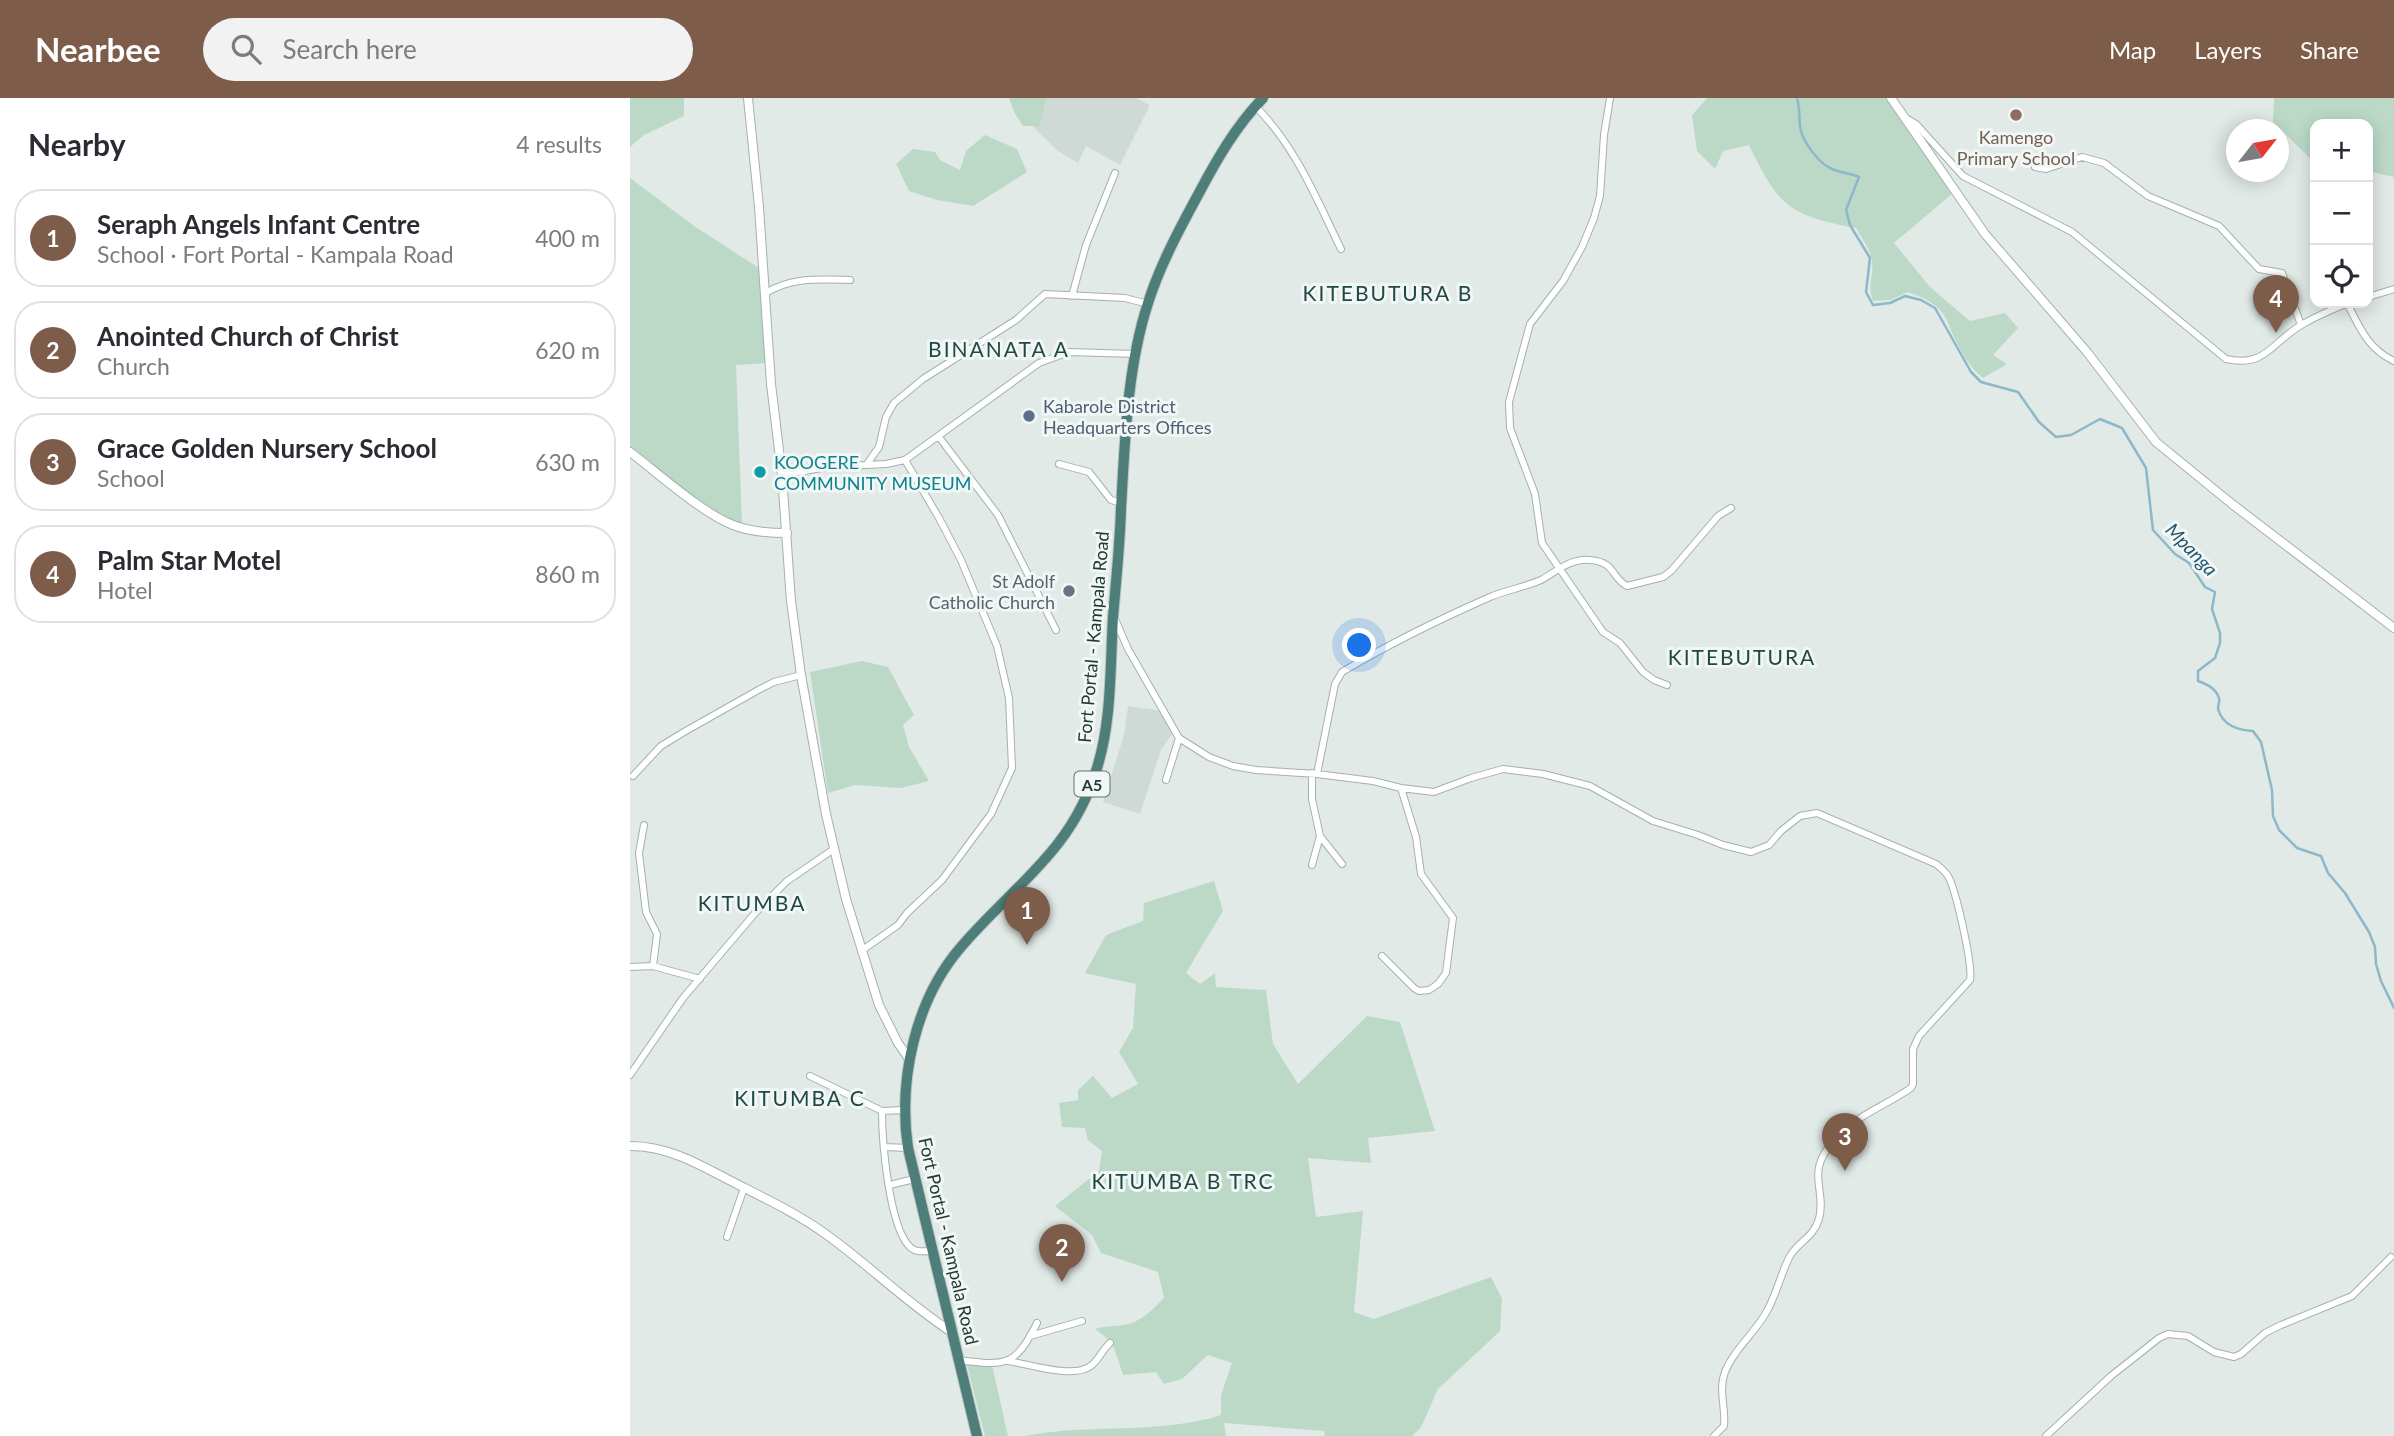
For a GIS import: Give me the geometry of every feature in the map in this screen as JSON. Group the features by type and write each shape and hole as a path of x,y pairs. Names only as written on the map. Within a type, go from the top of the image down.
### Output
{"highway":[{"name":"Fort Portal - Kampala Road","path":"977,1436 908,1148 904,1110 910,1060 921,1019 945,968 961,947 1049,858 1070,829 1087,796 1104,741 1126,431 1136,354 1148,304 1161,269 1209,173 1236,130 1259,102"}],"street":[{"path":"748,98 758,193 771,384 782,475 791,601 801,675 846,899 879,1005 898,1044 910,1060"},
{"path":"1610,98 1604,135 1600,197 1594,218 1563,281 1533,318 1509,402 1510,428 1535,494 1542,543 1603,632 1620,643 1643,672 1667,685"},
{"path":"1891,98 1985,234 2087,352 2156,442 2394,628"},
{"path":"1259,102 1293,155 1341,249"},
{"path":"1905,118 1916,124 1963,176 2072,232 2226,359 2257,359 2301,325 2337,308"},
{"path":"2035,167 2046,169 2082,157 2094,159 2104,163 2148,196 2219,226 2259,269 2282,273 2301,325"},
{"path":"1072,296 1089,237 1115,173"},
{"path":"764,294 779,284 794,281 850,280"},
{"path":"2373,295 2394,289"},
{"path":"867,464 879,447 886,417 894,402 923,379 1016,320 1045,294 1125,298 1148,304"},
{"path":"2350,308 2367,342 2381,355 2394,361"},
{"path":"782,475 827,467 905,460 1040,363 1058,355 1079,351 1136,354"},
{"path":"939,437 998,515 1056,630"},
{"path":"630,452 716,517 732,525 760,532 787,533"},
{"path":"861,951 898,925 942,880 990,814 1012,768 1009,698 997,646 961,560 905,460"},
{"path":"1059,464 1090,471 1111,500 1122,503"},
{"path":"1342,864 1320,836 1312,799 1315,773 1335,684 1342,672 1463,609 1494,595 1540,580 1559,568 1582,560 1594,560 1609,566 1627,586 1663,577 1718,516 1731,508"},
{"path":"1113,615 1128,649 1179,738 1209,757 1233,766 1315,773 1434,792 1503,769 1543,774 1590,786 1653,821 1751,852 1769,845 1800,816 1816,813 1936,864 1947,874 1971,968 1970,980 1919,1036 1913,1049 1911,1088 1854,1122 1837,1137 1818,1164 1816,1177 1821,1199 1819,1218 1812,1234 1793,1250 1767,1311 1724,1373 1724,1426 1714,1436"},
{"path":"633,776 661,746 684,732 774,682 801,675"},
{"path":"1166,780 1179,738"},
{"path":"1382,956 1419,992 1429,990 1438,984 1446,973 1454,924 1448,909 1421,874 1416,837 1402,788"},
{"path":"644,825 639,853 646,912 657,934 653,966"},
{"path":"1312,865 1320,836"},
{"path":"630,1075 663,1026 768,899 787,881 834,849"},
{"path":"630,967 653,966 700,979"},
{"path":"810,1076 882,1111 904,1110"},
{"path":"882,1111 884,1147 894,1214 907,1243 915,1251 932,1251"},
{"path":"630,1146 655,1147 682,1156 828,1235 924,1314 953,1333"},
{"path":"884,1147 908,1148"},
{"path":"890,1185 914,1180"},
{"path":"727,1237 744,1188"},
{"path":"2046,1436 2111,1376 2160,1338 2168,1334 2188,1336 2214,1352 2234,1357 2265,1333 2352,1296 2391,1257"},
{"path":"1030,1336 1082,1321"},
{"path":"1008,1361 1021,1352 1037,1323"},
{"path":"958,1360 997,1363 1008,1361 1079,1371 1094,1364 1110,1343"}],"shaded area":[{"path":"1047,98 1136,98 1150,105 1120,165 1086,146 1078,163 1058,151 1032,126 1040,126"},
{"path":"1128,706 1162,711 1174,731 1161,750 1140,814 1103,802 1124,735"}],"green space":[{"path":"630,98 684,98 684,116 644,135 630,147"},
{"path":"1009,98 1047,98 1040,126 1023,126"},
{"path":"1707,98 1888,98 1952,194 1894,243 1930,287 1970,321 2005,313 2018,328 1993,355 2007,364 1983,378 1963,354 1941,311 1920,297 1908,292 1890,300 1873,301 1872,260 1856,228 1816,219 1789,205 1769,182 1749,145 1723,151 1715,169 1697,151 1692,115"},
{"path":"2274,98 2394,98 2394,177 2373,172 2373,119 2310,119 2310,158 2289,138 2289,119 2273,119"},
{"path":"985,135 1017,149 1027,172 973,206 937,200 909,191 896,164 913,149 935,152 940,160 960,170 966,151"},
{"path":"630,178 694,226 759,268 766,363 736,365 742,524 721,517 630,448"},
{"path":"862,661 888,667 914,715 903,725 909,747 929,781 901,788 855,785 828,793 810,672"},
{"path":"1214,881 1223,911 1186,973 1200,984 1215,973 1216,987 1266,990 1273,1044 1298,1084 1367,1016 1400,1022 1435,1131 1368,1138 1371,1163 1308,1158 1316,1217 1363,1211 1354,1312 1374,1319 1491,1277 1502,1299 1500,1331 1438,1389 1421,1427 1412,1436 1325,1436 1324,1431 1224,1423 1226,1436 1025,1436 1074,1430 1173,1425 1221,1415 1221,1395 1232,1363 1208,1355 1182,1379 1164,1384 1156,1372 1123,1375 1112,1342 1095,1329 1133,1322 1152,1310 1164,1298 1158,1272 1101,1253 1092,1235 1055,1206 1099,1171 1102,1151 1088,1140 1085,1128 1062,1127 1059,1103 1078,1100 1078,1090 1093,1076 1112,1098 1138,1084 1119,1052 1133,1028 1136,984 1085,973 1106,935 1143,921 1144,903"},
{"path":"966,1361 992,1365 1008,1436 985,1436"}],"waterway":[{"name":"Mpanga","path":"1797,98 1801,132 1812,151 1827,166 1859,177 1846,210 1850,225 1870,258 1866,292 1873,305 1890,303 1905,296 1921,300 1935,308 1971,372 1981,382 2018,392 2039,422 2056,437 2071,435 2100,419 2122,428 2146,468 2153,530 2175,554 2189,563 2205,587 2215,592 2212,609 2220,633 2220,643 2215,658 2198,671 2198,681 2216,692 2220,715 2227,723 2253,731 2261,742 2272,790 2273,816 2279,830 2297,848 2321,856 2328,873 2345,893 2369,932 2375,947 2381,981 2394,1008"}],"place":[{"name":"Kamengo Primary School","path":"2016,115"},
{"name":"Palm Star Motel","path":"2276,333"},
{"name":"Kabarole District Headquarters Offices","path":"1029,416"},
{"name":"KOOGERE COMMUNITY MUSEUM","path":"760,472"},
{"name":"St Adolf Catholic Church","path":"1069,591"},
{"name":"Seraph Angels Infant Centre","path":"1027,945"},
{"name":"Grace Golden Nursery School","path":"1845,1171"},
{"name":"Anointed Church of Christ","path":"1062,1282"}],"district":[{"name":"KITEBUTURA B","path":"1388,292"},
{"name":"BINANATA A","path":"999,348"},
{"name":"KITEBUTURA","path":"1742,656"},
{"name":"KITUMBA","path":"752,902"},
{"name":"KITUMBA C","path":"800,1097"},
{"name":"KITUMBA B TRC","path":"1183,1180"}]}
